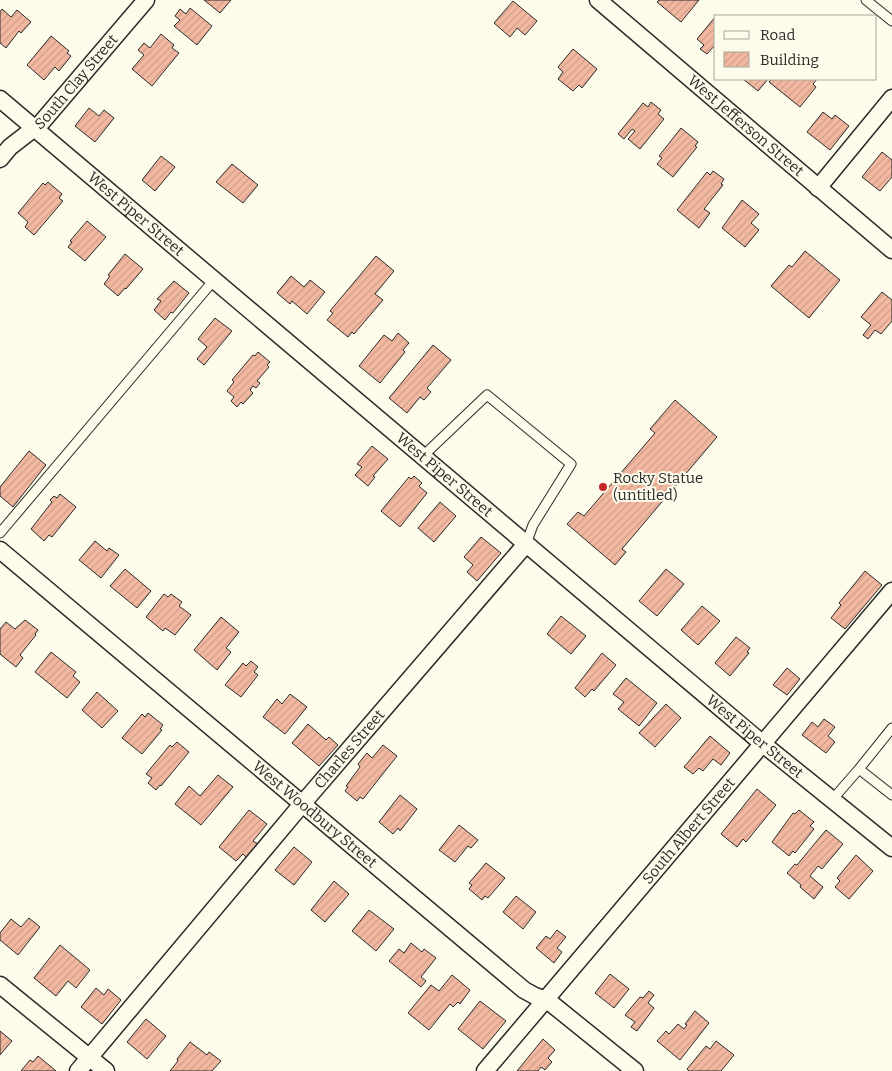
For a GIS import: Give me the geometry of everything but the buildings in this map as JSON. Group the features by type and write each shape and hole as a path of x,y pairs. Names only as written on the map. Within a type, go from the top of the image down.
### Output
{"street":[{"name":"South Clay Street","path":"0,159 10,147 41,123 146,0"},
{"name":"West Jefferson Street","path":"598,0 892,250"},
{"path":"818,188 892,98"},
{"name":"West Piper Street","path":"0,99 763,744 892,848"},
{"name":"Charles Street","path":"78,1071 302,803 526,544"},
{"name":"West Woodbury Street","path":"0,550 524,990 547,1000 635,1071"},
{"name":"South Albert Street","path":"486,1071 892,591"},
{"path":"0,985 106,1071"}],"lane":[{"path":"866,0 892,21"},
{"path":"0,533 214,280"},
{"path":"423,456 487,395 571,464 533,525 526,544"},
{"path":"832,800 892,728"},
{"path":"859,769 892,795"}],"place":[{"name":"Rocky Statue (untitled)","path":"603,487"}]}
